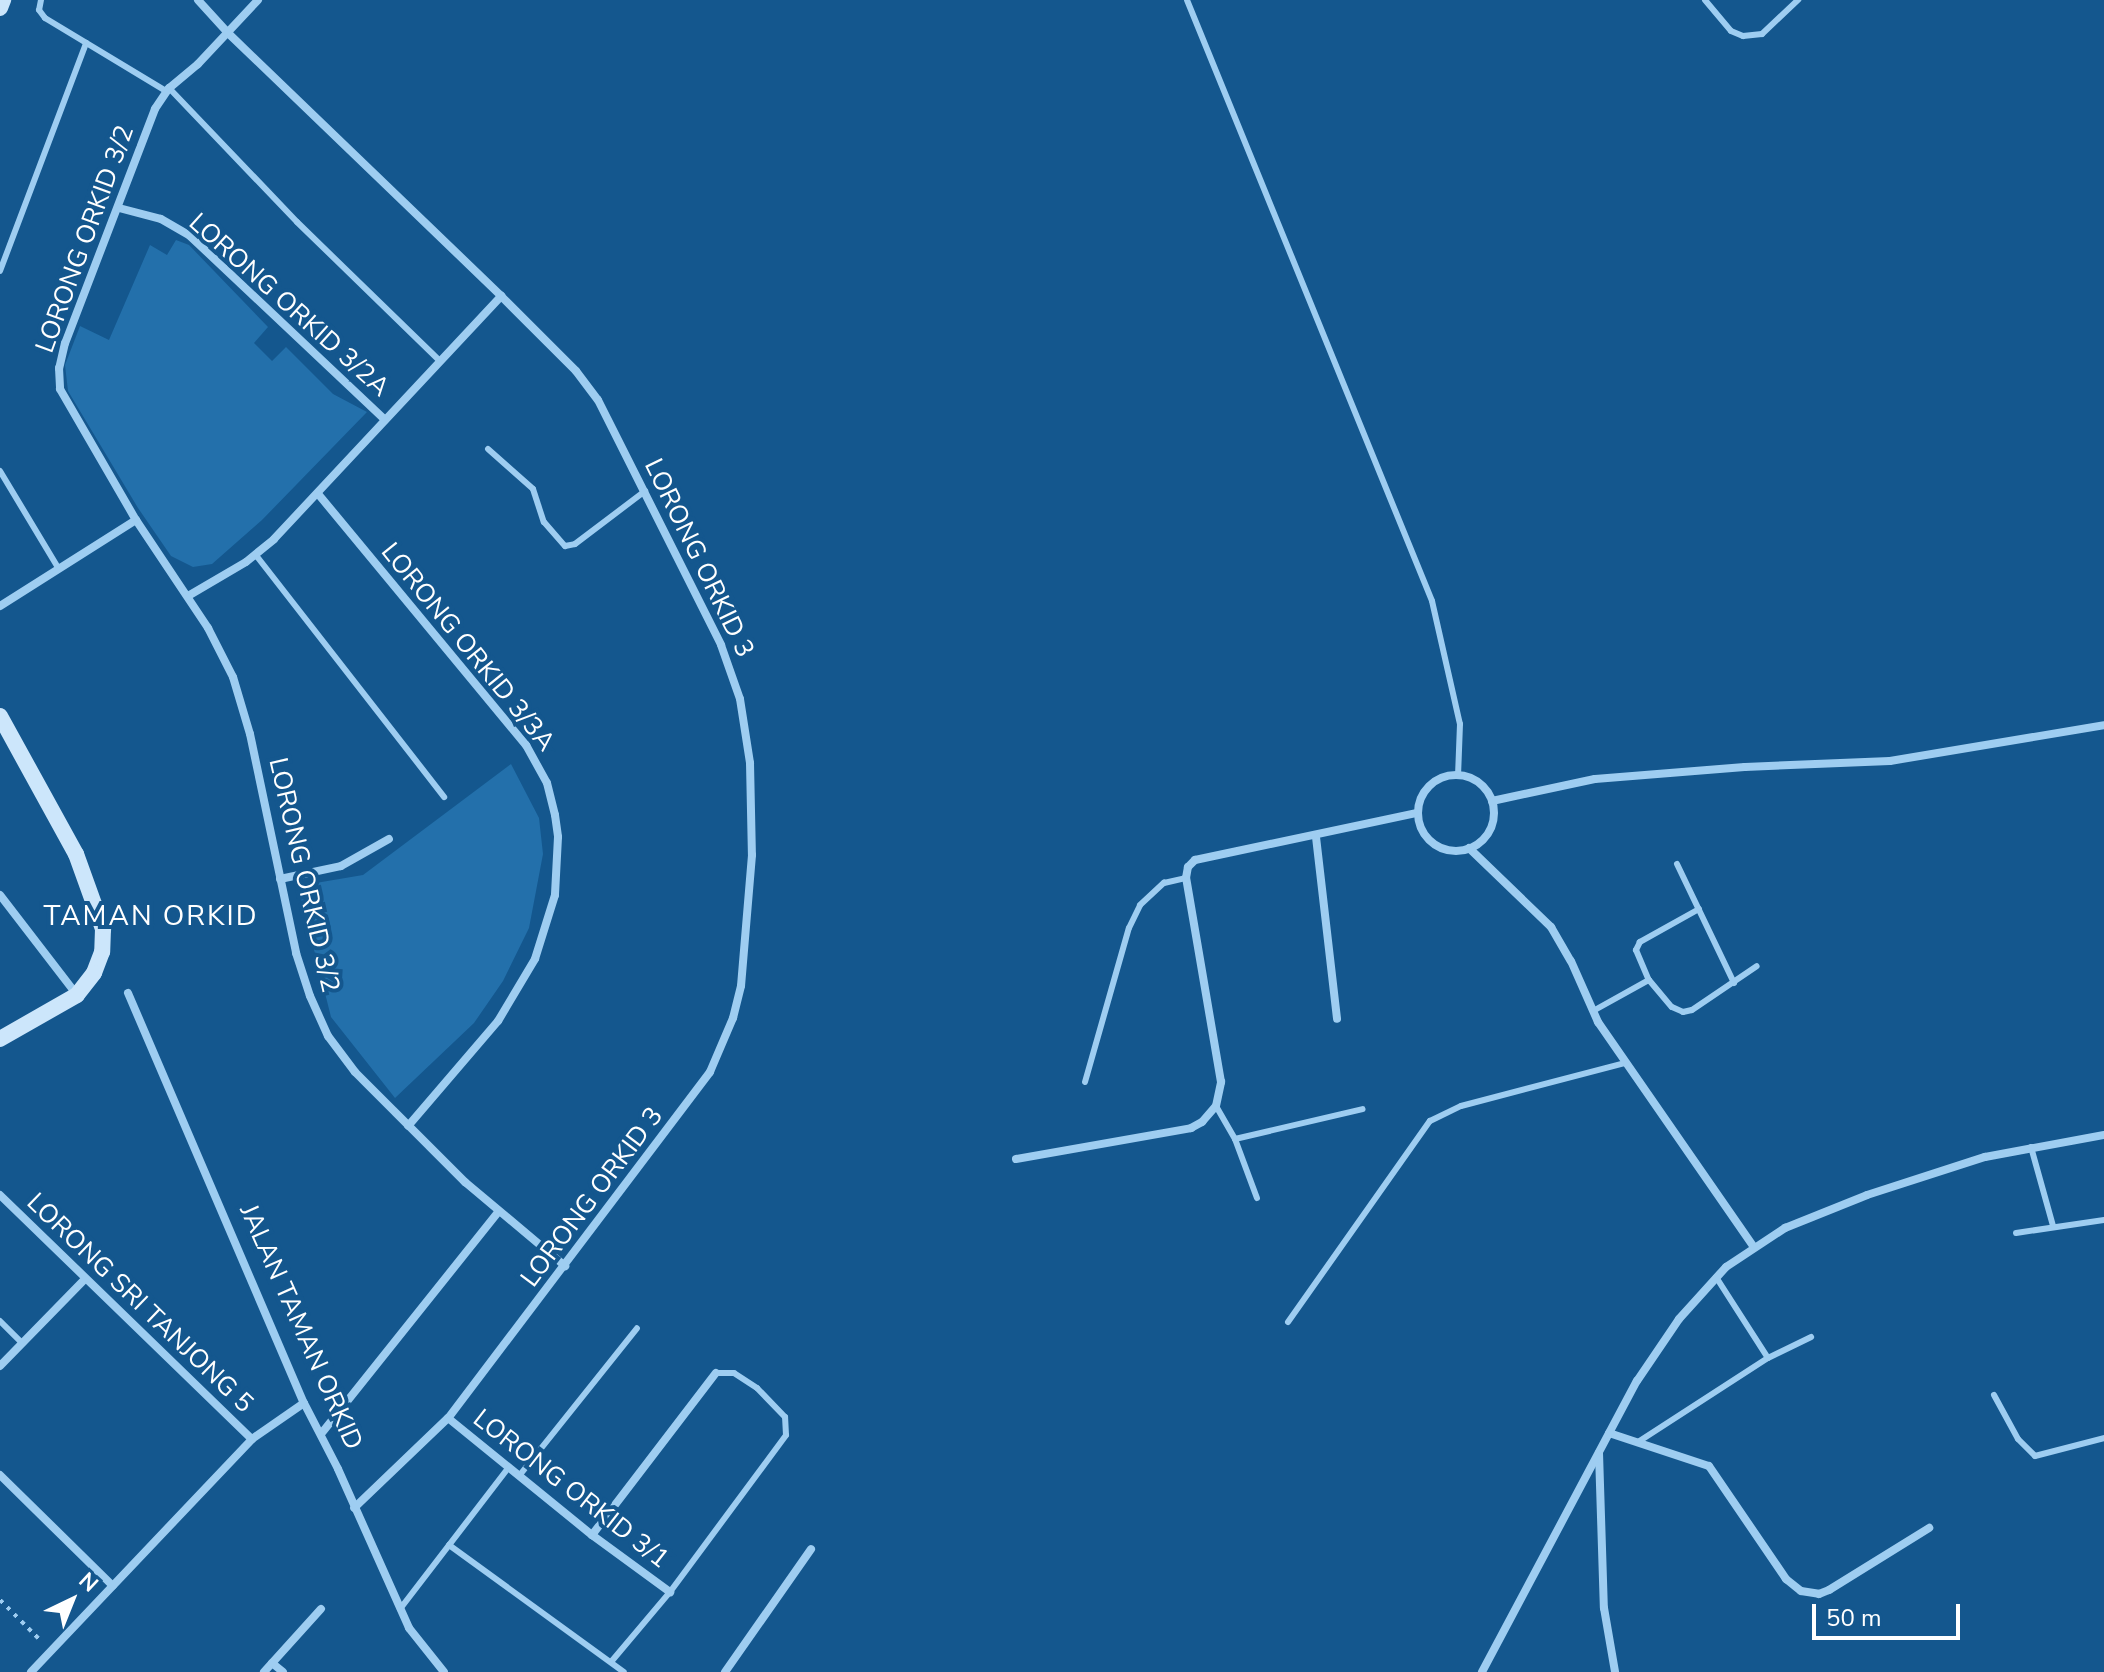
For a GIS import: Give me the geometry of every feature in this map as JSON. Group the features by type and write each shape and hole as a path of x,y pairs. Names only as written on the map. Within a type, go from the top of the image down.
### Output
{"main road":[{"path":"0,8 3,0"},
{"path":"0,716 49,801 94,896 103,929 102,952 94,973 77,995 0,1039"}],"street":[{"name":"LORONG ORKID 3","path":"198,0 228,33 501,296 593,393 721,645 746,726 753,802 741,986 733,1018 703,1083 448,1418 354,1508"},
{"name":"LORONG ORKID 3/2","path":"258,0 168,90 144,130 119,208 65,343 58,379 64,398 136,520 221,651 242,703 296,953 319,1018 355,1072 408,1126 498,1212 565,1266"},
{"name":"LORONG ORKID 3/2A","path":"119,208 161,219 190,236 385,420"},
{"path":"188,596 255,554 319,495 501,296"},
{"name":"LORONG ORKID 3/3A","path":"319,495 526,745 547,783 555,815 558,837 555,895 535,959 498,1021 408,1126"},
{"path":"0,606 136,520"},
{"path":"1492,801 1595,779 1745,767 1890,761 2104,725"},
{"path":"1458,775 1479,783 1492,801 1494,816 1490,829 1469,848 1458,851 1435,844 1425,836 1417,813 1419,801 1434,782 1458,775"},
{"path":"1016,1159 1191,1128 1202,1122 1216,1106 1221,1082 1186,878 1188,867 1203,855 1316,837 1417,813"},
{"path":"1316,837 1337,1019"},
{"path":"280,879 341,866 389,839"},
{"path":"1469,848 1551,927 1593,1011 1625,1063 1679,1134 1754,1247"},
{"path":"0,895 77,995"},
{"name":"JALAN TAMAN ORKID","path":"128,993 304,1403 400,1609 417,1640 444,1672"},
{"path":"1482,1672 1609,1433 1660,1346 1716,1277 1754,1247 1785,1228 1867,1195 1958,1164 2031,1147 2104,1135"},
{"name":"LORONG SRI TANJONG 5","path":"0,1195 252,1439"},
{"path":"321,1434 498,1212"},
{"path":"0,1366 85,1279"},
{"path":"592,1535 716,1373"},
{"path":"33,1671 252,1439 304,1403"},
{"name":"LORONG ORKID 3/1","path":"448,1418 592,1535 670,1592"},
{"path":"1609,1433 1709,1466 1786,1579 1801,1591 1819,1594 1829,1590 1929,1528"},
{"path":"1599,1452 1604,1608 1615,1672"},
{"path":"0,1475 113,1586"},
{"path":"725,1672 811,1549"},
{"path":"264,1672 321,1609"},
{"path":"272,1663 283,1672"}],"lane":[{"path":"41,0 39,10 45,18 168,90 297,222 440,361"},
{"path":"1187,0 1432,601 1460,724 1458,775"},
{"path":"1705,0 1731,31 1743,36 1762,34 1798,0"},
{"path":"0,271 86,43"},
{"path":"488,449 533,489 544,522 565,546 575,544 645,491"},
{"path":"0,471 59,569"},
{"path":"255,554 444,797"},
{"path":"1677,864 1734,983"},
{"path":"1085,1082 1129,928 1140,905 1164,883 1186,878"},
{"path":"1699,909 1640,942 1636,950 1649,980 1672,1007 1683,1012 1692,1010 1757,966"},
{"path":"1593,1011 1649,980"},
{"path":"1288,1322 1430,1121 1461,1106 1625,1063"},
{"path":"1216,1106 1235,1139 1257,1198"},
{"path":"1235,1139 1363,1109"},
{"path":"2031,1147 2053,1226"},
{"path":"2016,1233 2104,1220"},
{"path":"1716,1277 1768,1358"},
{"path":"0,1321 22,1343"},
{"path":"519,1476 637,1328"},
{"path":"1638,1442 1768,1358 1811,1337"},
{"path":"611,1662 670,1592 786,1435 785,1417 757,1388 734,1373 716,1373"},
{"path":"1994,1395 2018,1439 2035,1456 2104,1438"},
{"path":"400,1609 509,1467"},
{"path":"449,1545 624,1672"}],"path":[{"path":"0,1600 51,1651"}],"shaded area":[{"path":"176,240 189,245 268,327 254,343 272,361 286,347 333,394 367,412 262,520 212,564 193,567 171,556 138,508 68,391 65,365 80,326 109,340 150,245 167,255"},
{"path":"511,764 539,818 543,854 529,928 503,981 474,1023 395,1098 331,1017 298,886 363,875"}],"district":[{"name":"TAMAN ORKID","path":"151,916"}]}
